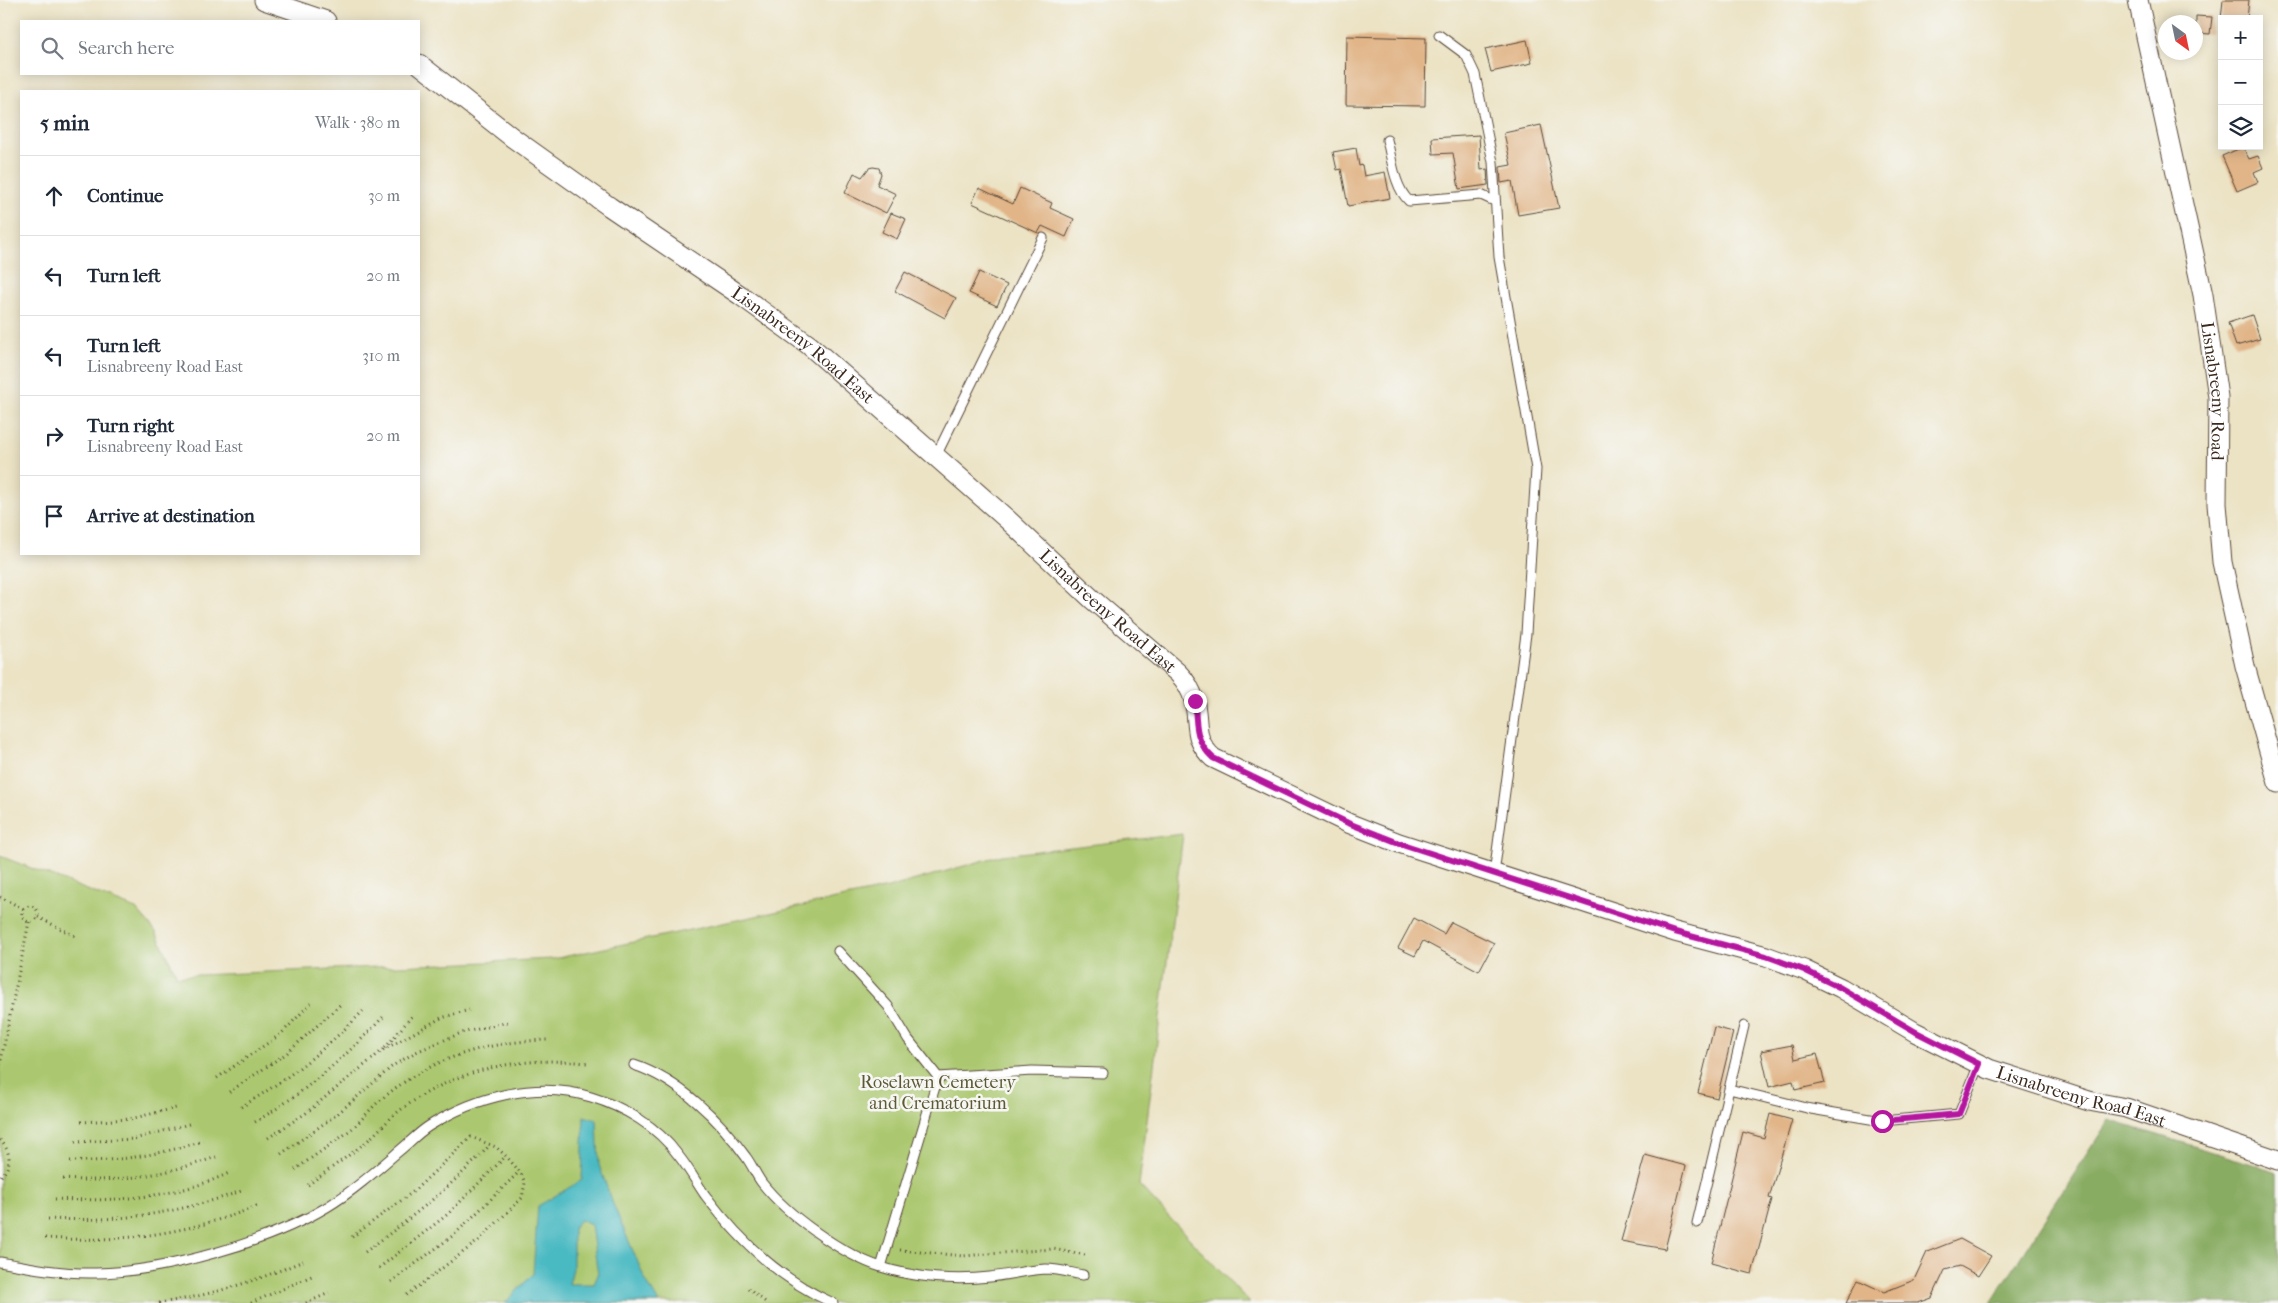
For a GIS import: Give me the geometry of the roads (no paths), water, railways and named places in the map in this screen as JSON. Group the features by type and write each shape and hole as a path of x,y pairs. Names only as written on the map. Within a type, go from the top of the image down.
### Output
{"street":[{"path":"264,0 323,20"},
{"name":"Lisnabreeny Road","path":"2138,0 2203,295 2210,340 2218,397 2217,504 2222,562 2245,666 2278,783"},
{"name":"Lisnabreeny Road East","path":"420,65 513,138 809,344 1008,520 1093,600 1178,673 1189,685 1195,701 1199,741 1203,750 1213,758 1348,823 1399,843 1675,932 1766,956 1804,970 1841,988 1916,1032 1979,1064 2030,1083 2089,1101 2126,1108 2278,1160"}],"lane":[{"path":"1439,35 1466,55 1476,74 1493,162 1499,257 1536,469 1526,634 1494,874"},
{"path":"1387,140 1397,182 1404,196 1409,201 1481,195 1494,201"},
{"path":"936,456 1043,238"},
{"path":"838,951 888,1006 908,1039 938,1077"},
{"path":"1697,1223 1744,1026"},
{"path":"1729,1089 1811,1109 1882,1121 1940,1116 1959,1114 1979,1064"},
{"path":"634,1065 670,1083 706,1110 730,1137 763,1183 796,1216 826,1240 881,1267 933,1278 988,1277 1048,1269 1083,1275"},
{"path":"938,1077 1032,1071 1103,1073"},
{"path":"881,1267 938,1077"},
{"path":"0,1262 31,1268 96,1273 163,1265 216,1252 278,1230 327,1207 384,1164 428,1127 464,1108 484,1099 521,1092 558,1091 590,1097 623,1110 654,1129 677,1153 705,1194 757,1254 793,1282 833,1303"}],"water":[{"path":"584,1116 597,1120 599,1165 613,1204 645,1279 659,1303 505,1303 533,1274 538,1206 582,1180","holes":["580,1220 591,1225 598,1275 594,1284 569,1284 573,1269 573,1228"]}],"park label":[{"name":"Roselawn Cemetery and Crematorium","path":"938,1092"}]}
